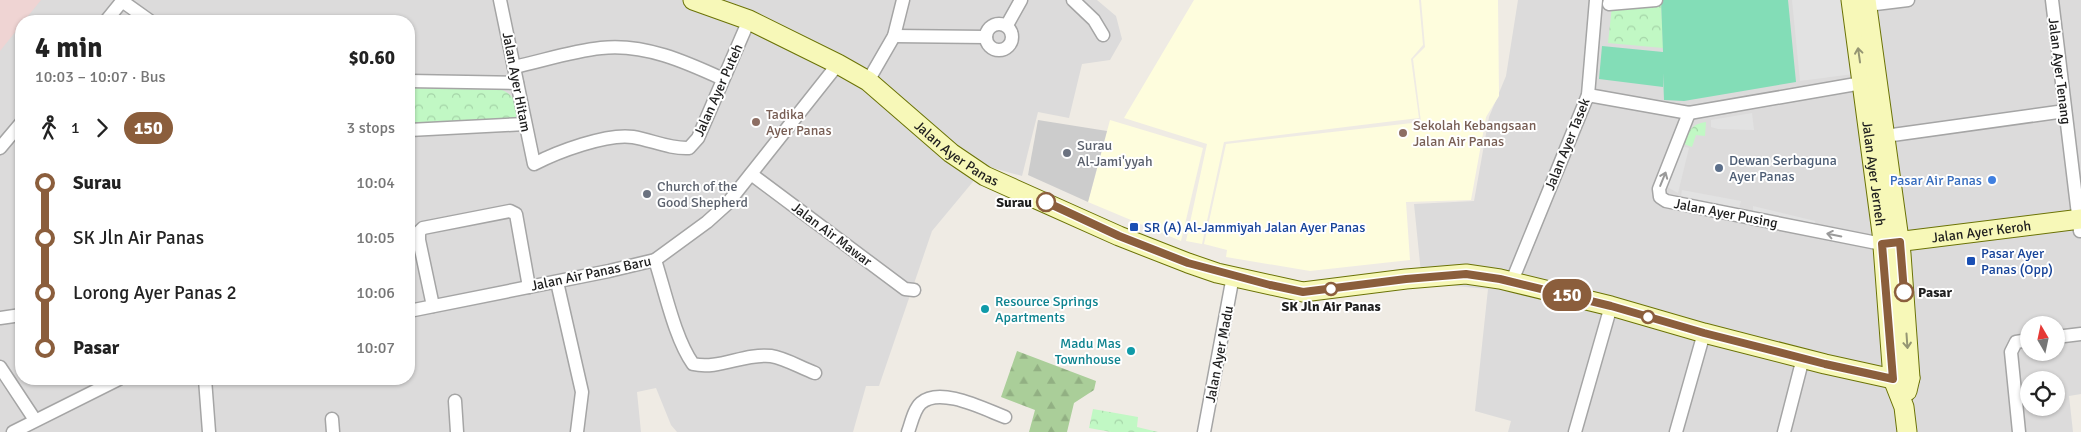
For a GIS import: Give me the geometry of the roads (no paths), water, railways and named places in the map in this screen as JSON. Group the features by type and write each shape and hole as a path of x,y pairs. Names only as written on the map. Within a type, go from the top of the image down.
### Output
{"street":[{"name":"Jalan Ayer Hitam","path":"500,0 534,164"},
{"name":"Jalan Ayer Panas","path":"693,0 749,20 868,81 951,153 985,176 1119,236 1188,263 1233,276 1303,292 1415,278 1466,274 1512,281 1803,358 1901,378"},
{"path":"868,81 894,36 903,0"},
{"path":"1007,26 1021,0"},
{"path":"1073,0 1094,20 1103,35"},
{"name":"Jalan Ayer Tasek","path":"1512,281 1588,95 1596,0"},
{"path":"1610,0 1609,4 1656,0"},
{"path":"1859,3 1908,0"},
{"name":"Jalan Ayer Tenang","path":"2052,0 2080,225"},
{"path":"111,15 122,1 142,15"},
{"name":"Jalan Ayer Jerneh","path":"1859,3 1862,83 1878,137"},
{"name":"Jalan Ayer Jerneh","path":"1859,3 1892,249 1901,378 1907,432"},
{"name":"Jalan Ayer Puteh","path":"534,164 549,156 613,137 632,137 677,149 689,148 698,138 749,20"},
{"path":"999,23 1010,28 1013,37 1012,42 1006,48 997,50 992,48 986,37 991,26 999,23"},
{"path":"894,36 986,37"},
{"path":"514,67 602,48 641,50 685,61 723,79"},
{"name":"Jalan Air Panas Baru","path":"415,310 557,282 655,260 707,222 726,204 838,64"},
{"path":"415,81 517,83"},
{"path":"1588,95 1690,113 1862,83"},
{"path":"1878,137 2065,110"},
{"name":"Jalan Ayer Pusing","path":"1690,113 1659,189 1660,197 1666,201 1892,249"},
{"path":"415,130 525,124"},
{"path":"0,148 15,130"},
{"name":"Jalan Air Mawar","path":"750,174 905,289 914,290"},
{"path":"433,306 419,240 419,232 423,228 510,211 516,214 529,287"},
{"name":"Jalan Ayer Keroh","path":"1892,249 2080,225"},
{"path":"655,260 682,342 693,364 706,367 752,357 772,356 815,373"},
{"name":"Jalan Ayer Madu","path":"1204,432 1233,276"},
{"path":"557,282 582,392 578,432"},
{"path":"1575,432 1611,306"},
{"path":"0,318 15,316"},
{"path":"1676,432 1704,333"},
{"path":"2065,336 2081,334"},
{"path":"2019,432 2011,352 2016,342 2020,341"},
{"path":"1784,432 1803,358"},
{"path":"0,367 35,420"},
{"path":"13,432 107,385"},
{"path":"205,385 209,432"},
{"path":"908,432 919,404 932,397 947,397 1006,417"},
{"path":"455,401 457,432"}],"place":[{"name":"Tadika Ayer Panas","path":"756,122"},
{"name":"Sekolah Kebangsaan Jalan Air Panas","path":"1403,133"},
{"name":"Surau Al-Jami'yyah","path":"1067,153"},
{"name":"Dewan Serbaguna Ayer Panas","path":"1719,168"},
{"name":"Pasar Air Panas","path":"1992,180"},
{"name":"Church of the Good Shepherd","path":"647,194"},
{"name":"Surau","path":"1046,202"},
{"name":"SR (A) Al-Jammiyah Jalan Ayer Panas","path":"1134,227"},
{"name":"Pasar Ayer Panas (Opp)","path":"1971,261"},
{"name":"SK Jln Air Panas","path":"1331,289"},
{"name":"Pasar","path":"1904,292"},
{"name":"Resource Springs Apartments","path":"985,309"},
{"name":"Madu Mas Townhouse","path":"1131,351"}]}
